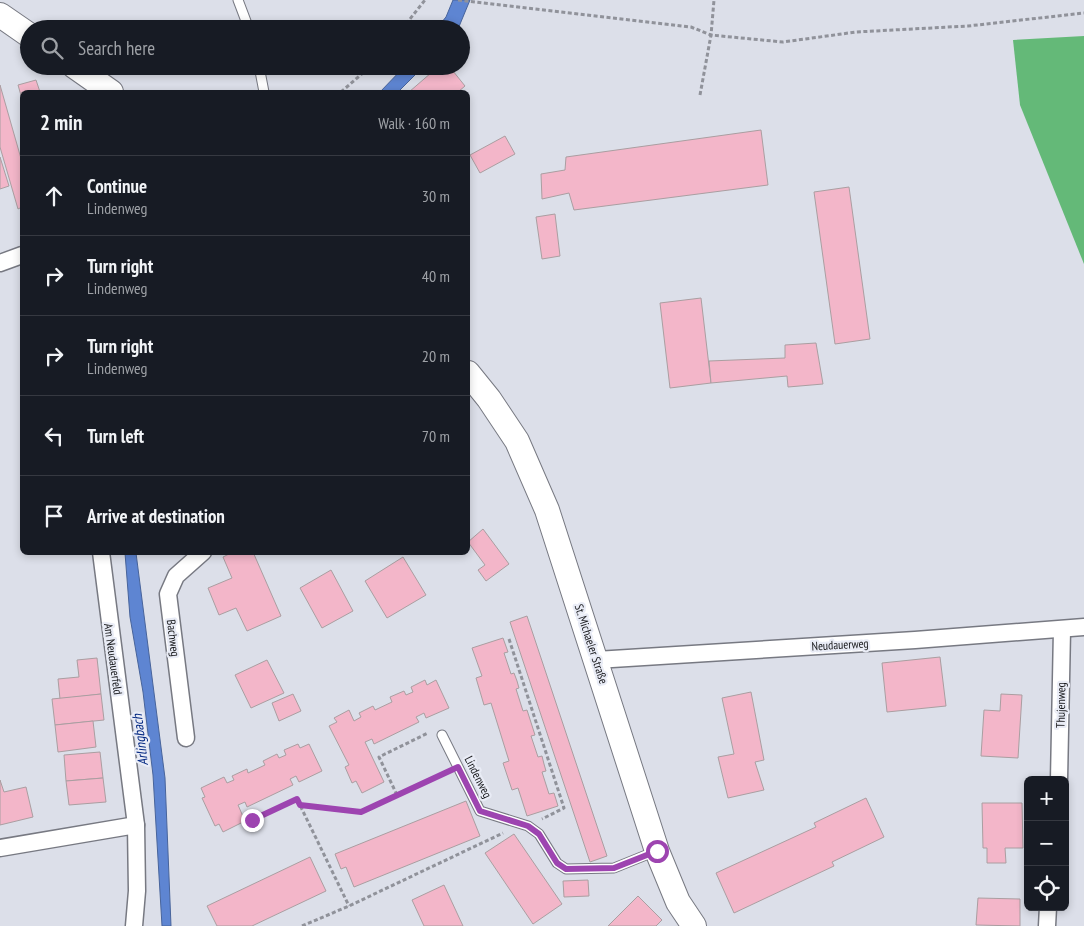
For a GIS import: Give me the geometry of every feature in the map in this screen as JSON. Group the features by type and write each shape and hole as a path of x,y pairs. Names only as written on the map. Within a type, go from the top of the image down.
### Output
{"main road":[{"path":"0,15 20,29"},
{"path":"87,75 108,90"},
{"name":"St. Michaeler Straße","path":"470,375 489,399 517,442 548,510 657,851 678,902 694,926"}],"street":[{"path":"0,263 20,256"},
{"name":"Am Neudauerfeld","path":"101,555 136,825 137,891 134,926"},
{"name":"Bachweg","path":"186,738 168,594 176,576 200,555"},
{"name":"Neudauerweg","path":"596,660 1062,630 1084,627"},
{"name":"Thujenweg","path":"1059,776 1062,630"},
{"path":"0,848 136,825"},
{"path":"1047,926 1048,911"}],"lane":[{"path":"238,0 246,20"},
{"path":"261,75 264,90"},
{"name":"Lindenweg","path":"442,735 480,811 524,825 539,834 557,863 566,869 614,868 657,851"}],"path":[{"path":"409,20 425,0"},
{"path":"458,0 691,27 711,35 783,42 856,32 968,26 1084,13"},
{"path":"700,95 711,35 714,0"},
{"path":"343,90 361,75"},
{"path":"302,926 564,808 509,639"},
{"path":"397,795 379,757 427,733 442,735"},
{"path":"300,805 361,812 458,767"},
{"path":"252,820 297,799 349,906"}],"green space":[{"path":"1084,36 1084,264 1020,105 1013,40"}],"water":[{"path":"453,0 470,0 462,20 444,20"},
{"path":"396,75 415,75 400,90 382,90"},
{"name":"Arlingbach","path":"125,555 136,555 165,778 171,926 162,926 153,775 143,692 130,617"}],"building":[{"path":"429,75 456,75 465,86 460,90 411,90"},
{"path":"36,80 39,90 20,90 20,92 18,85"},
{"path":"0,85 20,155 20,208 18,209 0,147"},
{"path":"761,130 768,185 574,210 569,193 542,199 541,174 565,170 566,157"},
{"path":"505,136 515,154 480,173 470,155"},
{"path":"0,157 9,186 0,189"},
{"path":"849,187 870,339 835,344 814,192"},
{"path":"555,214 560,256 542,259 536,217"},
{"path":"701,298 711,383 670,388 660,303"},
{"path":"816,343 823,384 788,387 787,376 711,383 709,361 785,358 785,345"},
{"path":"483,529 509,564 486,581 478,570 485,565 470,545 470,540"},
{"path":"227,555 254,555 281,616 247,631 236,608 219,615 208,588 232,578 223,557"},
{"path":"403,557 426,595 387,618 365,581"},
{"path":"331,570 353,611 322,628 300,588"},
{"path":"527,616 607,856 590,862 510,622"},
{"path":"503,638 508,652 504,653 511,674 514,673 517,681 519,688 516,689 523,711 527,710 535,735 531,736 538,757 542,756 546,771 542,772 549,794 554,793 558,806 527,816 518,788 512,790 503,763 509,761 491,703 484,705 476,678 482,676 472,648"},
{"path":"940,657 946,706 887,712 882,663"},
{"path":"97,658 101,694 60,699 58,679 79,677 77,660"},
{"path":"267,660 284,693 251,708 235,675"},
{"path":"425,680 427,685 436,680 449,708 426,718 424,713 416,717 419,722 374,744 372,739 365,742 384,782 362,793 356,781 352,783 345,767 349,765 329,726 337,722 334,718 349,710 354,721 361,717 359,713 373,706 375,710 392,702 390,697 404,691 406,695 413,692 411,687"},
{"path":"751,692 764,760 755,762 764,790 728,798 718,757 734,754 722,698"},
{"path":"101,694 104,720 55,725 52,699"},
{"path":"293,694 301,711 279,721 272,703"},
{"path":"1001,694 1022,695 1018,758 981,756 984,710 1000,711"},
{"path":"93,721 96,747 58,752 55,725"},
{"path":"298,744 300,748 309,744 322,771 299,782 296,776 290,779 293,785 247,807 245,802 238,805 245,821 223,832 219,824 215,826 202,798 205,797 201,788 224,777 227,783 234,780 232,776 247,769 248,773 265,765 263,761 277,754 279,758 286,755 284,750"},
{"path":"100,752 103,778 66,781 64,755"},
{"path":"103,778 106,802 69,805 66,781"},
{"path":"0,780 4,792 26,787 33,817 0,825"},
{"path":"866,798 884,837 832,862 834,866 734,913 716,873 816,827 814,823"},
{"path":"466,801 480,836 354,887 346,867 341,869 335,854"},
{"path":"982,803 1022,803 1023,848 1005,848 1006,863 987,863 987,848 983,848"},
{"path":"514,834 562,904 533,924 485,853"},
{"path":"310,857 326,891 252,926 217,926 207,906"},
{"path":"588,880 589,896 564,897 563,881"},
{"path":"444,885 463,926 424,926 412,900"},
{"path":"638,896 662,920 656,926 608,926"},
{"path":"978,898 1020,899 1020,926 976,925"}],"route":[{"path":"252,820 297,799 300,805 361,812 458,767 480,811 528,826 539,834 557,863 566,869 614,868 657,851"}]}
